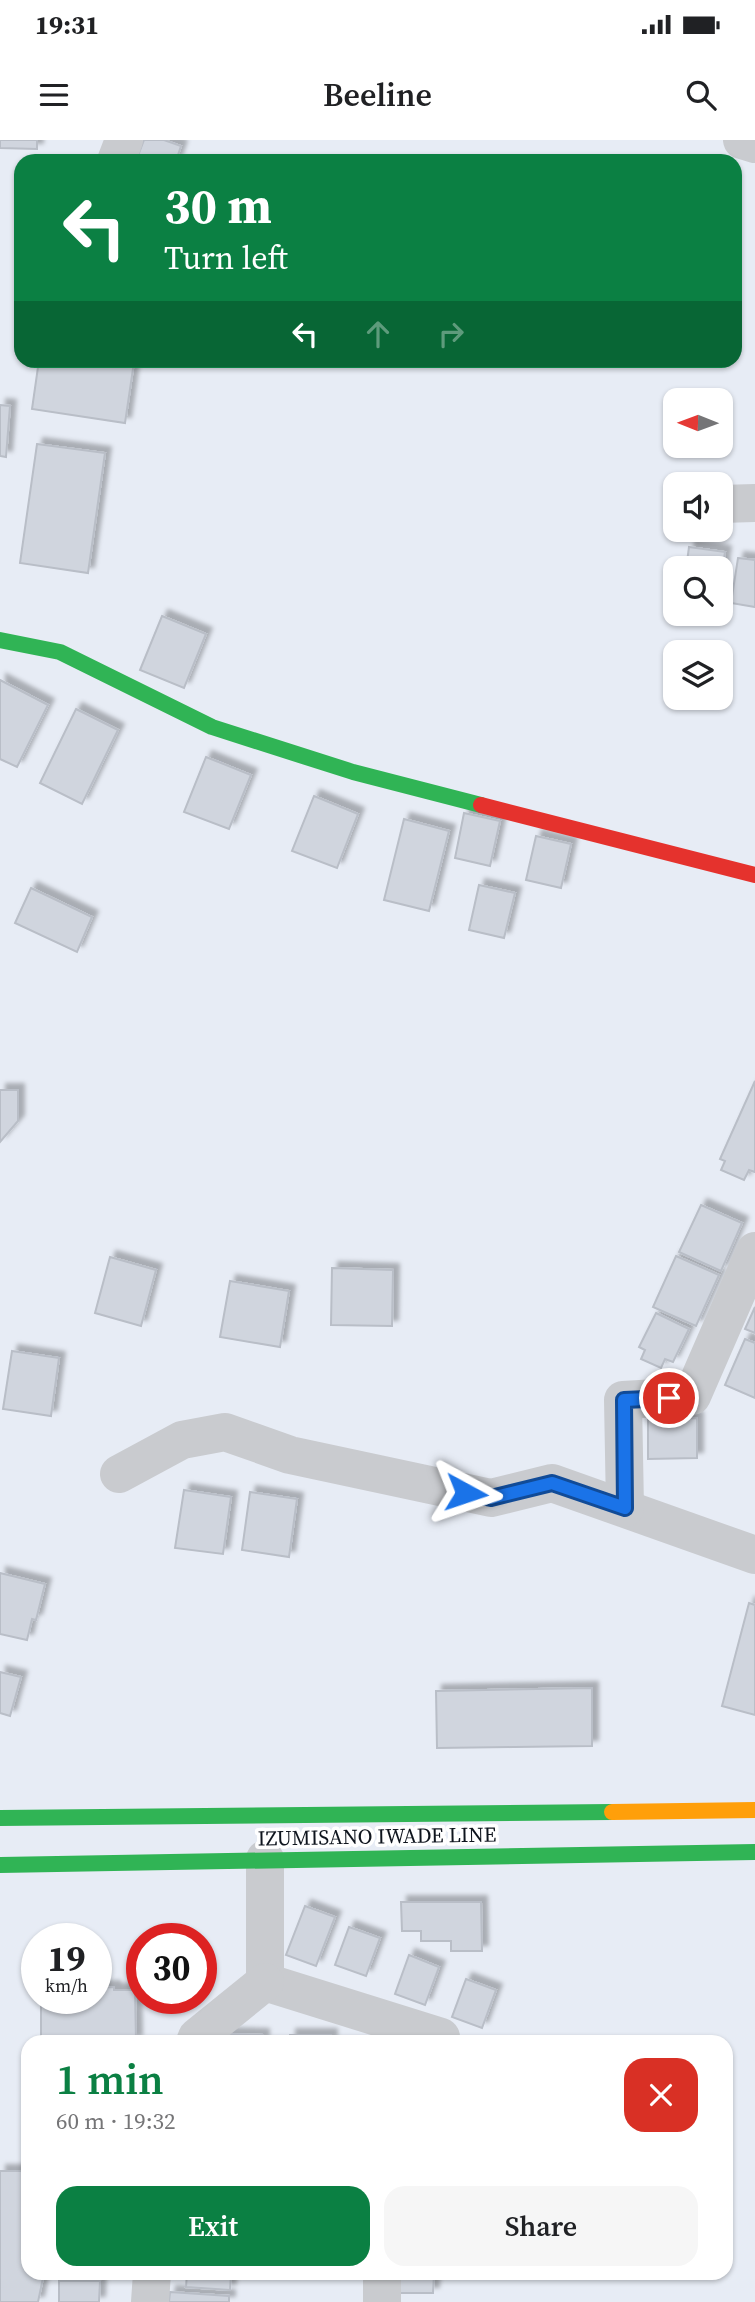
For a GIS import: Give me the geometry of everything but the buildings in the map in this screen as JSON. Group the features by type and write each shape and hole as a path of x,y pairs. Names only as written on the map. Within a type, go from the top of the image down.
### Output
{"main road":[{"path":"0,640 60,652 212,727 341,768 755,876"},
{"name":"IZUMISANO IWADE LINE","path":"0,1818 755,1810"},
{"name":"IZUMISANO IWADE LINE","path":"0,1866 755,1852"}],"street":[{"path":"741,140 755,144"},
{"path":"733,504 755,503"},
{"path":"625,1508 624,1400 692,1396 755,1251"},
{"path":"119,1474 182,1440 225,1432 290,1455 491,1498 552,1483 755,1555"},
{"path":"265,1859 265,1982"},
{"path":"265,1982 379,2030 423,2035"},
{"path":"199,2035 265,1982"},
{"path":"150,2302 152,2280"},
{"path":"382,2280 382,2302"}],"traffic: fast":[{"path":"0,640 60,652 212,727 353,772 481,805"},
{"path":"0,1818 612,1812"},
{"path":"0,1865 755,1852"}],"traffic: slow":[{"path":"612,1812 755,1810"}],"traffic: jam":[{"path":"481,805 755,875"}],"route":[{"path":"466,1493 491,1498 552,1483 625,1508 624,1400 669,1398"}]}
